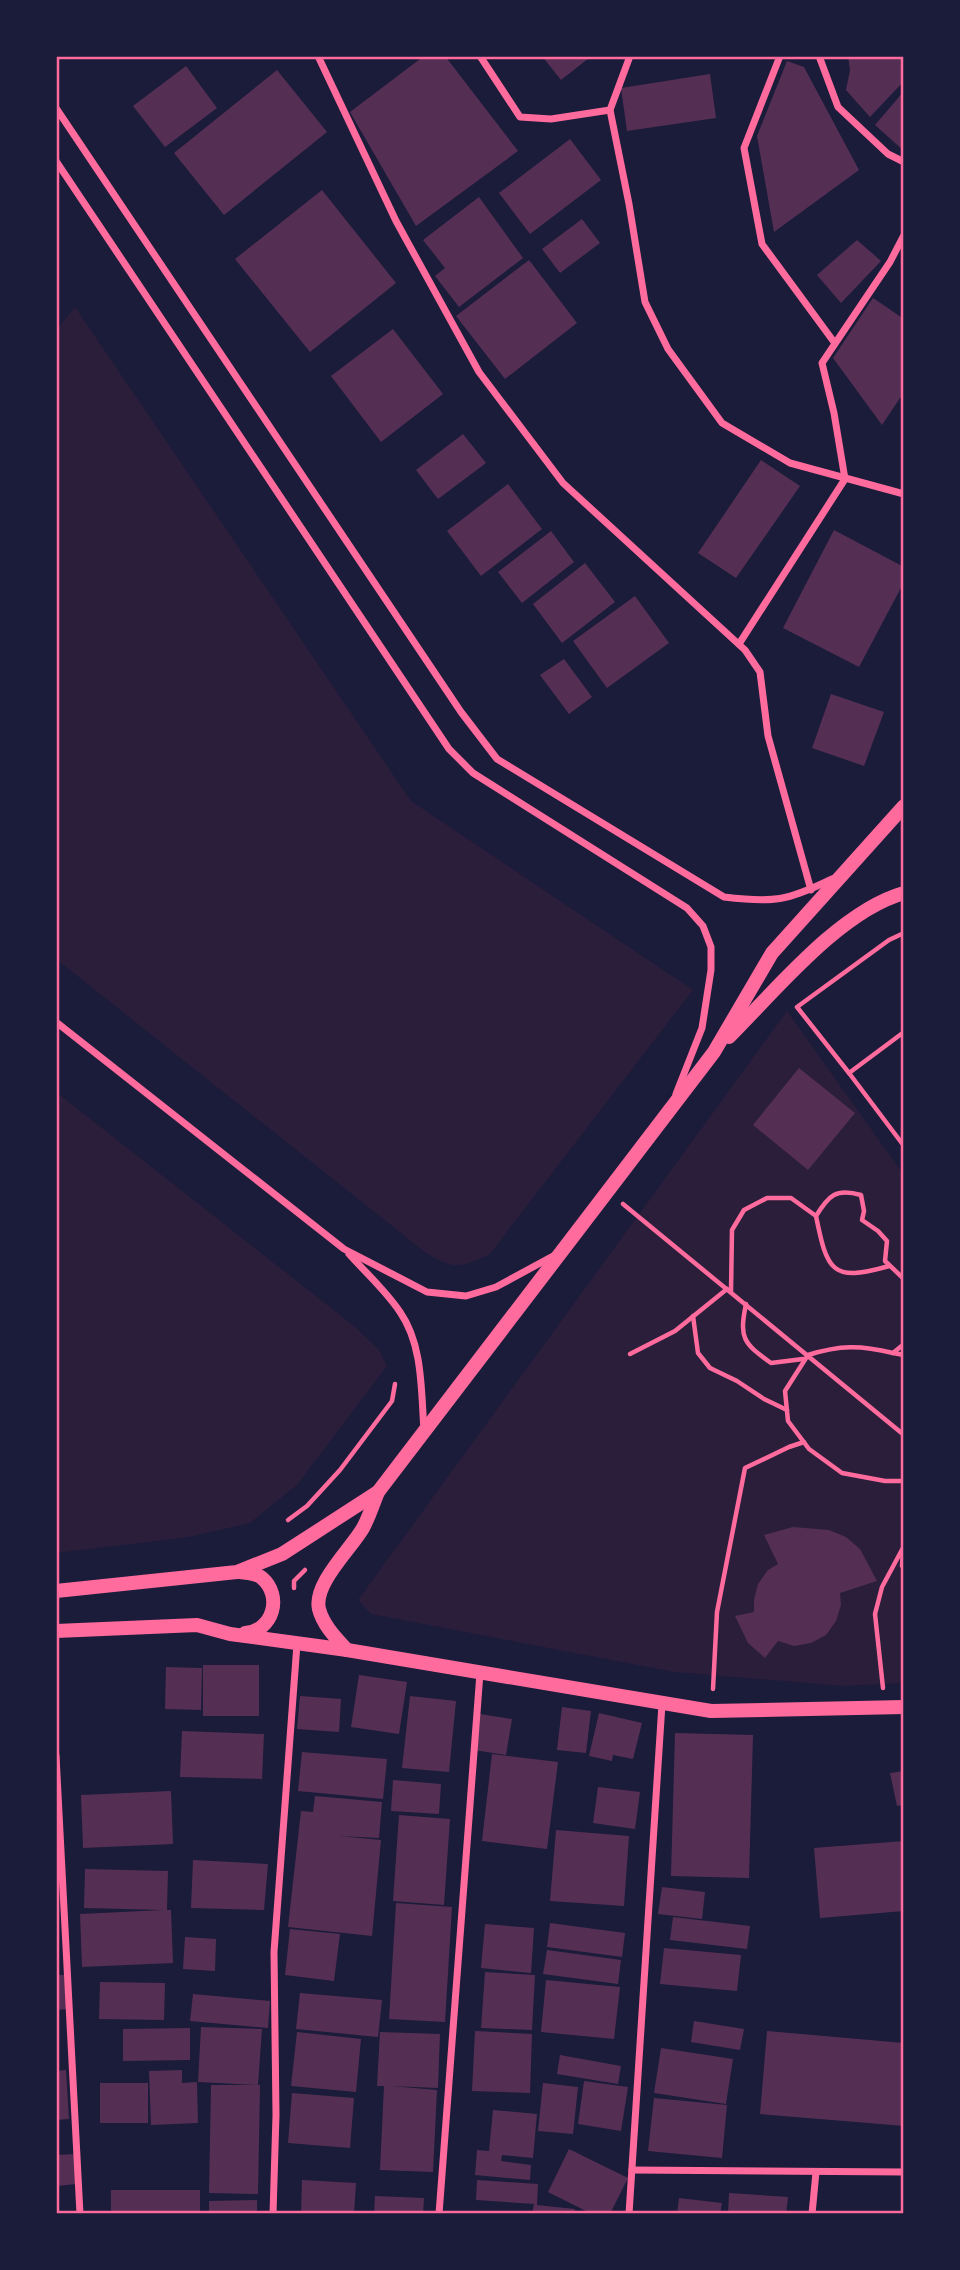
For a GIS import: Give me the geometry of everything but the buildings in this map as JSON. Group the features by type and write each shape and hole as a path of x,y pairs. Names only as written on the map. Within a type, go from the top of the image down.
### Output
{"main road":[{"path":"714,1052 772,953 904,806"},
{"path":"347,1650 329,1630 321,1615 318,1607 320,1593 362,1528 378,1492 714,1052 824,941 877,902 904,892"},
{"path":"237,1572 282,1554 378,1492"},
{"path":"56,1591 237,1572 253,1573 263,1578 274,1599 271,1620 262,1629 251,1633 230,1634"},
{"path":"56,1630 197,1625 230,1634 347,1650 711,1711 904,1707"}],"street":[{"path":"318,56 396,221 479,372 562,483 745,650 760,673 768,736 810,890"},
{"path":"480,56 520,117 551,119 610,110"},
{"path":"630,56 610,110 645,302 668,349 722,423 790,463 904,494"},
{"path":"780,56 744,148 762,244 834,342"},
{"path":"819,56 838,107 888,154 904,162"},
{"path":"56,108 461,712 497,759 724,897 763,901 788,898 842,875"},
{"path":"56,161 449,749 473,773 687,908 703,926 711,947 711,970 702,1028 672,1104"},
{"path":"738,644 845,479 822,363 890,262 904,235"},
{"path":"56,1022 344,1249 400,1311 410,1330 417,1359 424,1430"},
{"path":"344,1249 427,1292 466,1296 496,1287 565,1249"},
{"path":"273,2214 276,2115 274,1952 297,1644"},
{"path":"439,2214 480,1673"},
{"path":"629,2214 662,1704"},
{"path":"56,1756 80,2214"},
{"path":"632,2170 904,2172"},
{"path":"812,2214 816,2172"}],"path":[{"path":"904,933 889,940 797,1007 904,1146"},
{"path":"849,1073 904,1032"},
{"path":"607,1191 746,1304 806,1357 904,1434"},
{"path":"889,1266 862,1274 843,1273 829,1263 821,1242 816,1216 827,1198 844,1191 861,1195 864,1211 862,1220 887,1241 884,1261 904,1279"},
{"path":"729,1291 732,1230 744,1210 767,1198 790,1198 816,1216"},
{"path":"630,1354 675,1331 729,1291"},
{"path":"746,1304 741,1329 750,1348 771,1363 847,1346 904,1355"},
{"path":"693,1316 698,1353 710,1368 787,1410"},
{"path":"893,1353 904,1343"},
{"path":"806,1357 785,1391 788,1420 809,1449 842,1473 885,1481 904,1481"},
{"path":"288,1520 307,1506 340,1470 392,1401 395,1384"},
{"path":"711,1711 717,1612 746,1468 804,1442"},
{"path":"904,1546 904,1569"},
{"path":"886,1709 875,1614 882,1587 904,1546"}],"shaded area":[{"path":"75,307 411,801 693,990 490,1254 480,1259 458,1265 444,1262 426,1253 56,959 56,330"},
{"path":"787,1011 904,1175 904,1683 844,1686 674,1672 371,1614 358,1600"},
{"path":"56,1092 354,1326 379,1350 387,1366 297,1485 250,1523 189,1537 56,1553"}]}
